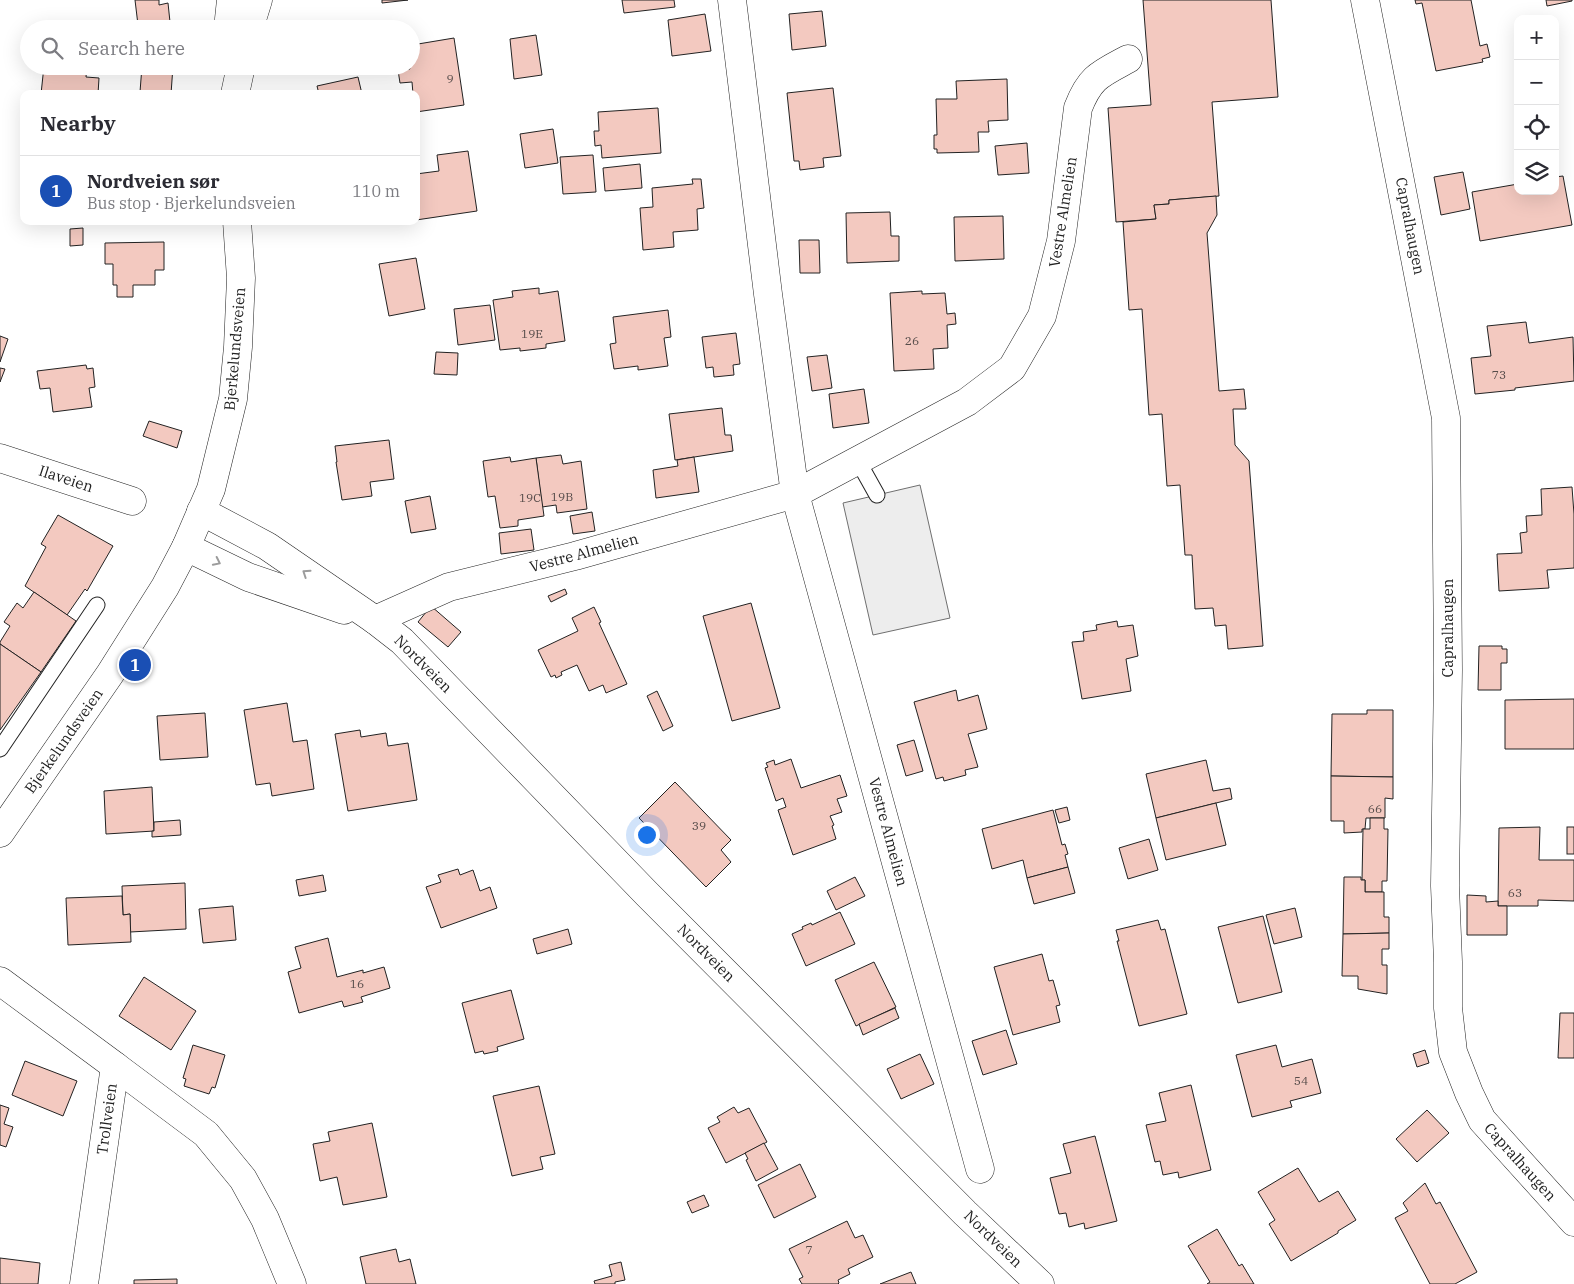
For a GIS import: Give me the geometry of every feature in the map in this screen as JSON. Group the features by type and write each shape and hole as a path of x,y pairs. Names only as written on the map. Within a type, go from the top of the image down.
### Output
{"street":[{"path":"228,20 231,0"},
{"path":"252,20 258,0"},
{"name":"Vestre Almelien","path":"732,0 795,494 980,1170"},
{"name":"Capralhaugen","path":"1365,0 1446,418 1448,670 1445,886 1448,1008 1453,1052 1482,1120 1574,1222"},
{"name":"Vestre Almelien","path":"375,620 449,587 575,556 795,494 967,402 1012,368 1042,316 1061,241 1078,108 1084,93 1098,75 1128,59"},
{"path":"230,75 230,90"},
{"path":"235,90 239,75"},
{"name":"Bjerkelundsveien","path":"0,833 110,674 165,587 186,546 211,489 233,399 238,347 240,278 237,225"},
{"name":"Ilaveien","path":"0,458 132,501"},
{"name":"Nordveien","path":"201,510 267,546 375,620 402,641 654,900 966,1213 1040,1284"},
{"name":"Nordveien","path":"186,546 248,577 375,620"},
{"name":"Trollveien","path":"0,981 115,1066 84,1284"},
{"path":"115,1066 206,1134 243,1179 265,1219 292,1284"}],"lane":[{"path":"858,461 877,495"},
{"path":"0,749 97,605"}],"shaded area":[{"path":"920,485 950,618 873,635 843,503"}],"building":[{"path":"135,0 159,0 159,5 168,3 170,20 137,20"},
{"path":"382,0 408,0 382,3"},
{"path":"622,0 674,0 675,7 624,13"},
{"path":"1143,0 1271,0 1278,97 1212,102 1219,196 1169,200 1169,204 1154,205 1156,219 1116,222 1108,108 1151,105"},
{"path":"1415,0 1471,0 1480,46 1487,44 1490,57 1482,59 1483,62 1436,71 1422,3 1416,4"},
{"path":"1546,0 1572,0 1572,1 1547,6"},
{"path":"822,11 826,46 792,50 789,14"},
{"path":"705,14 711,51 672,56 668,20"},
{"path":"536,35 542,75 514,79 510,39"},
{"path":"454,38 464,105 420,111 420,90 413,90 412,82 400,83 399,75 420,75 420,44"},
{"path":"43,75 86,75 86,77 99,78 98,90 41,90"},
{"path":"141,75 172,75 171,90 140,90"},
{"path":"358,77 361,90 318,90 317,86"},
{"path":"1007,79 1008,120 988,121 989,132 978,132 979,152 937,153 937,149 934,149 934,135 937,135 936,99 957,99 956,81"},
{"path":"833,88 841,156 823,158 824,167 800,170 799,161 794,161 787,93"},
{"path":"658,108 661,153 602,158 601,145 595,146 594,131 599,131 598,112"},
{"path":"553,129 558,163 525,168 520,134"},
{"path":"1027,143 1029,173 998,175 995,146"},
{"path":"468,151 477,211 420,219 420,173 439,171 437,155"},
{"path":"593,155 596,192 563,194 560,157"},
{"path":"640,164 642,188 605,191 603,168"},
{"path":"1463,172 1470,209 1441,215 1434,177"},
{"path":"1559,176 1563,176 1572,225 1480,241 1472,192 1514,185 1514,195 1559,195"},
{"path":"692,179 701,179 704,208 697,209 698,230 673,232 674,247 643,250 640,208 653,207 652,188 693,184"},
{"path":"1216,196 1217,215 1207,233 1219,391 1244,389 1246,409 1233,409 1235,445 1249,461 1263,646 1228,649 1226,625 1215,626 1213,608 1195,609 1192,555 1185,555 1180,485 1167,486 1162,414 1149,415 1142,309 1129,310 1123,222 1156,219 1154,205 1169,204 1169,200"},
{"path":"890,212 891,236 899,236 899,261 847,263 846,213"},
{"path":"1003,216 1004,259 955,261 954,217"},
{"path":"83,228 83,245 70,246 70,229"},
{"path":"799,240 819,240 820,273 800,273"},
{"path":"164,242 164,270 155,270 155,285 133,285 133,297 117,297 117,285 113,285 113,264 105,264 105,243"},
{"path":"416,258 425,309 389,316 379,264"},
{"path":"539,288 539,294 558,291 565,341 546,344 546,348 520,351 520,348 500,350 493,300 513,297 512,291"},
{"path":"922,291 922,294 945,293 947,314 955,313 956,324 947,325 948,348 933,349 934,369 894,371 890,293"},
{"path":"490,305 495,340 458,345 454,309"},
{"path":"668,310 671,337 664,338 668,366 638,370 638,366 614,369 610,344 616,343 613,317"},
{"path":"1526,322 1529,343 1573,337 1574,381 1475,394 1471,358 1491,356 1487,326"},
{"path":"736,333 740,364 733,365 734,375 714,377 713,367 706,368 702,337"},
{"path":"0,336 8,339 0,362"},
{"path":"436,352 458,353 457,375 434,374"},
{"path":"827,355 832,388 812,391 807,357"},
{"path":"86,365 87,369 93,368 95,387 89,388 92,407 53,412 50,388 40,389 37,371"},
{"path":"0,368 5,369 0,382"},
{"path":"864,389 869,423 833,428 829,394"},
{"path":"722,408 725,435 731,435 733,451 675,460 669,414"},
{"path":"149,421 182,431 177,448 143,436"},
{"path":"389,440 394,479 370,482 372,496 342,500 335,446"},
{"path":"561,455 563,464 581,461 587,509 557,513 556,505 542,507 536,458"},
{"path":"510,457 511,462 536,458 544,516 518,520 518,526 500,528 495,496 488,497 483,461"},
{"path":"694,457 699,492 656,498 653,470 678,466 677,460"},
{"path":"1572,487 1574,568 1547,570 1549,588 1499,591 1497,554 1522,553 1520,533 1527,532 1526,516 1542,515 1541,489"},
{"path":"430,496 436,529 411,533 405,501"},
{"path":"592,512 595,531 573,534 570,516"},
{"path":"58,515 113,546 87,591 85,589 67,615 25,586 46,547 41,544"},
{"path":"531,529 534,550 501,554 499,533"},
{"path":"565,589 567,594 551,602 548,596"},
{"path":"34,592 76,621 41,672 0,644 10,626 4,622 17,603 23,608"},
{"path":"751,603 780,708 732,721 703,616"},
{"path":"431,606 461,632 448,647 418,622"},
{"path":"594,607 601,622 599,623 627,684 606,693 603,685 589,691 577,665 561,672 562,675 556,678 555,675 551,677 538,650 578,631 572,618"},
{"path":"1117,621 1118,627 1133,625 1138,656 1126,659 1131,691 1082,699 1072,642 1084,641 1083,632 1097,630 1096,625"},
{"path":"0,644 41,672 0,730"},
{"path":"1479,646 1502,646 1502,649 1507,649 1507,663 1501,663 1501,690 1478,690"},
{"path":"956,690 958,701 978,695 987,729 968,734 978,767 965,770 966,775 944,781 943,777 936,779 914,702"},
{"path":"657,691 673,726 663,731 647,696"},
{"path":"1574,699 1574,749 1505,749 1505,700"},
{"path":"287,703 293,742 307,740 314,789 272,796 270,783 256,785 244,710"},
{"path":"1367,710 1393,710 1393,777 1331,776 1332,714 1367,714"},
{"path":"205,713 208,757 160,760 157,716"},
{"path":"360,730 361,737 386,733 388,746 408,743 417,800 348,811 335,734"},
{"path":"914,740 923,771 906,776 897,745"},
{"path":"791,759 801,788 840,775 847,796 837,799 842,812 830,816 834,825 832,826 836,839 793,855 778,810 786,807 783,798 776,801 765,768 768,767 766,763 774,760 775,765"},
{"path":"1206,760 1213,791 1230,788 1232,799 1156,818 1146,774"},
{"path":"1331,776 1393,777 1393,799 1385,798 1385,818 1366,818 1365,829 1362,829 1362,832 1344,833 1344,821 1331,821"},
{"path":"675,782 731,840 721,850 731,862 706,887 639,818"},
{"path":"152,787 154,831 106,834 104,791"},
{"path":"1216,803 1226,845 1166,860 1156,818"},
{"path":"1067,807 1070,820 1059,823 1055,810"},
{"path":"1053,810 1062,845 1065,844 1068,854 1065,855 1068,867 1027,878 1023,860 992,869 982,829"},
{"path":"1370,818 1384,818 1384,829 1388,829 1387,881 1382,881 1382,892 1365,892 1365,880 1362,880 1363,829 1370,829"},
{"path":"180,820 181,835 152,837 154,822"},
{"path":"1540,827 1539,860 1574,860 1574,901 1538,900 1538,906 1498,906 1499,828"},
{"path":"1567,827 1574,827 1574,854 1567,854"},
{"path":"1149,839 1158,870 1128,879 1119,848"},
{"path":"1068,867 1075,893 1034,904 1027,878"},
{"path":"458,869 460,875 473,870 480,891 490,887 497,908 441,928 426,887 441,882 438,875"},
{"path":"323,875 326,891 299,896 296,880"},
{"path":"855,877 865,896 836,910 827,891"},
{"path":"1344,877 1361,877 1361,880 1365,880 1365,892 1384,892 1384,917 1389,917 1389,933 1343,934"},
{"path":"185,883 186,929 130,932 130,914 123,915 122,886"},
{"path":"1467,895 1486,896 1486,902 1498,901 1498,906 1507,906 1507,935 1467,935"},
{"path":"122,896 123,915 130,914 131,942 68,945 66,898"},
{"path":"233,906 236,940 203,943 199,909"},
{"path":"1295,908 1302,937 1274,944 1266,915"},
{"path":"840,912 855,944 806,966 792,934 803,929 802,927 811,923 812,925"},
{"path":"1263,916 1282,992 1238,1003 1218,927"},
{"path":"1158,920 1161,930 1165,929 1187,1014 1139,1026 1117,941 1119,941 1116,930"},
{"path":"568,929 572,944 537,954 533,939"},
{"path":"1389,933 1389,949 1382,949 1382,965 1387,965 1387,994 1358,989 1358,976 1342,976 1343,934"},
{"path":"328,938 337,977 384,967 390,988 361,997 363,1002 344,1007 342,1001 299,1013 288,972 301,968 295,947"},
{"path":"1042,954 1049,981 1053,980 1060,1005 1056,1006 1060,1022 1013,1035 994,967"},
{"path":"874,962 896,1007 856,1026 835,980"},
{"path":"144,977 196,1011 171,1050 119,1016"},
{"path":"511,990 524,1039 497,1047 498,1051 484,1054 483,1051 475,1053 462,1003"},
{"path":"895,1008 899,1018 863,1035 859,1024"},
{"path":"1560,1013 1574,1013 1574,1058 1558,1058"},
{"path":"1006,1030 1017,1064 983,1075 972,1041"},
{"path":"193,1045 225,1055 215,1088 212,1087 209,1094 184,1086 186,1079 183,1078"},
{"path":"1276,1045 1282,1067 1312,1059 1321,1093 1290,1101 1292,1107 1252,1117 1236,1055"},
{"path":"1425,1050 1429,1063 1417,1067 1413,1054"},
{"path":"920,1054 934,1084 901,1099 887,1069"},
{"path":"25,1061 77,1081 63,1116 12,1095"},
{"path":"1191,1085 1211,1170 1179,1178 1178,1172 1163,1175 1160,1161 1155,1162 1146,1125 1166,1121 1159,1093"},
{"path":"539,1086 555,1154 540,1157 543,1169 512,1176 493,1096"},
{"path":"0,1105 9,1108 4,1124 13,1127 6,1147 0,1145"},
{"path":"734,1107 738,1113 749,1108 767,1142 726,1163 708,1128 720,1122 717,1117"},
{"path":"1427,1110 1449,1133 1417,1162 1396,1139"},
{"path":"372,1123 387,1197 343,1205 337,1177 320,1181 313,1144 330,1141 328,1132"},
{"path":"1095,1136 1117,1221 1085,1229 1084,1223 1069,1227 1066,1213 1059,1214 1050,1178 1071,1173 1063,1144"},
{"path":"764,1143 778,1169 756,1181 746,1160 748,1159 745,1153"},
{"path":"800,1164 816,1197 774,1218 758,1185"},
{"path":"1298,1168 1319,1202 1338,1191 1356,1220 1291,1261 1269,1224 1275,1220 1258,1192"},
{"path":"1425,1183 1436,1204 1440,1202 1477,1272 1455,1284 1430,1284 1395,1218 1408,1211 1403,1203"},
{"path":"704,1195 709,1206 692,1213 687,1202"},
{"path":"847,1221 855,1238 863,1235 873,1257 848,1269 850,1274 838,1280 838,1284 802,1284 799,1279 803,1277 789,1249"},
{"path":"1217,1229 1239,1266 1242,1264 1254,1284 1207,1284 1210,1282 1188,1246"},
{"path":"396,1249 399,1262 410,1259 416,1284 366,1284 360,1257"},
{"path":"0,1258 40,1263 38,1284 0,1284"},
{"path":"621,1262 625,1280 615,1282 615,1284 595,1284 594,1281 612,1276 609,1265"},
{"path":"911,1272 916,1284 880,1284"},
{"path":"177,1279 177,1284 134,1284 134,1280"}],"place":[{"name":"Nordveien sør","path":"135,665"}]}
